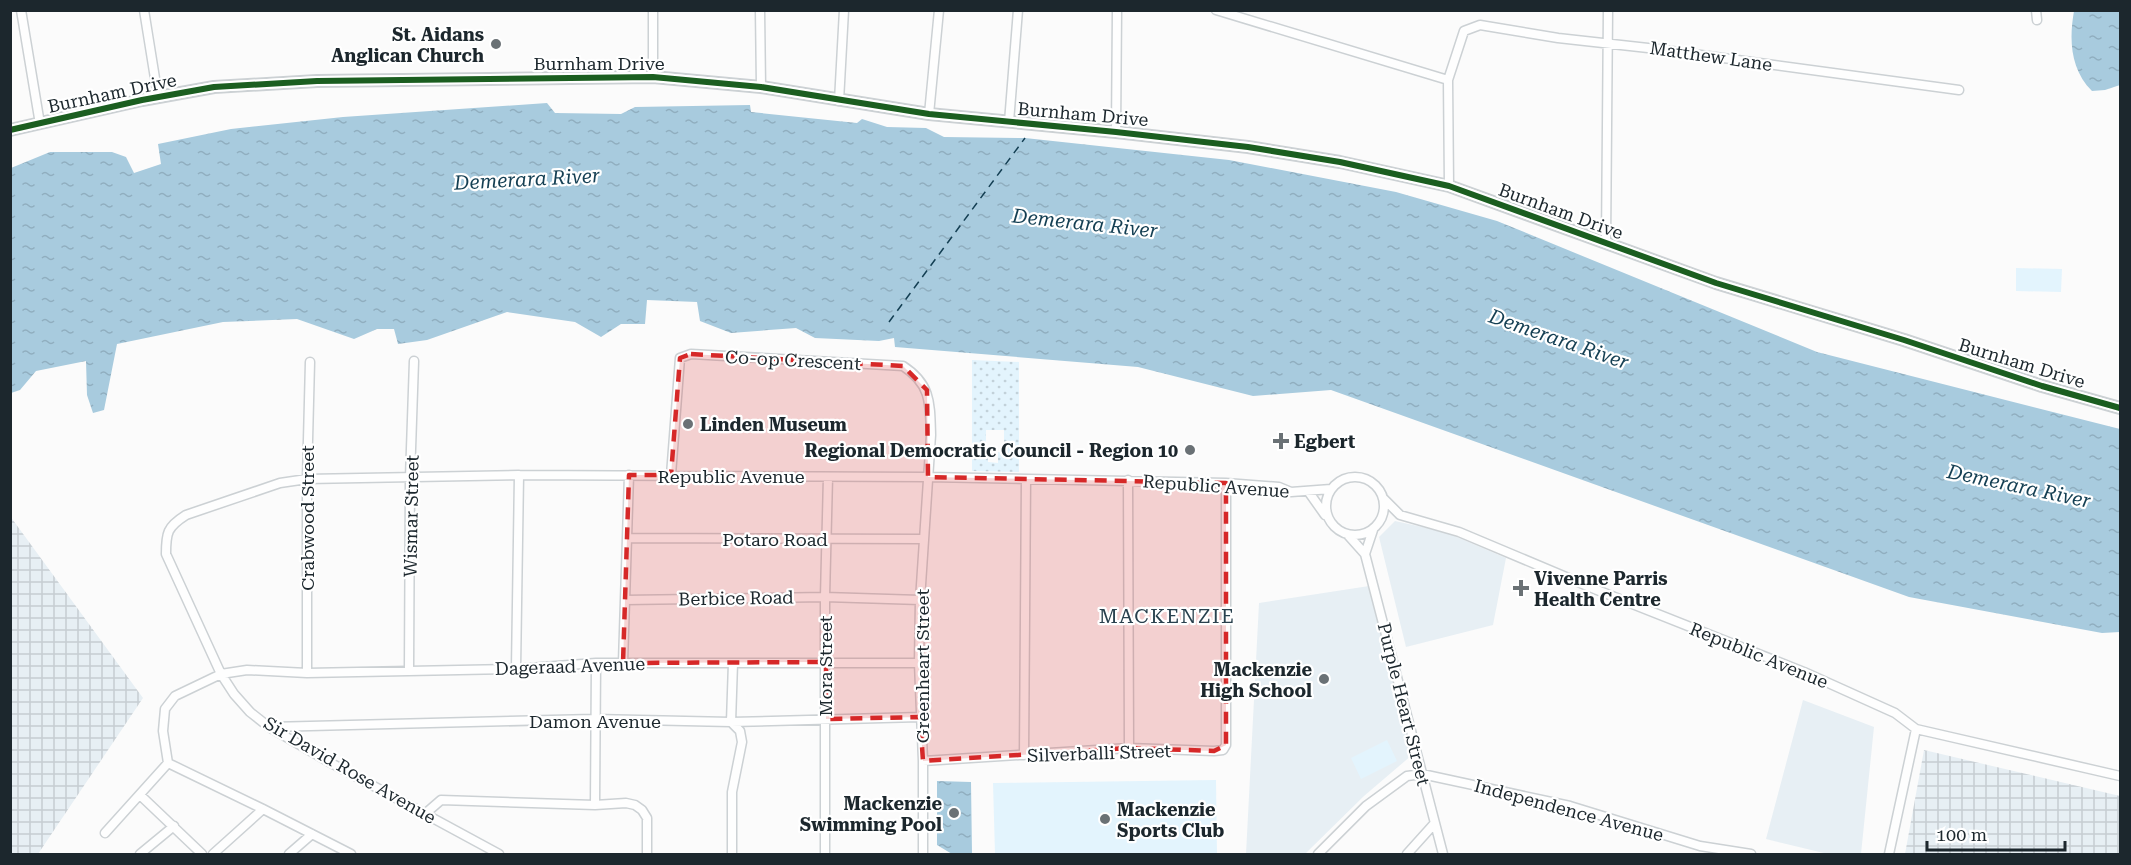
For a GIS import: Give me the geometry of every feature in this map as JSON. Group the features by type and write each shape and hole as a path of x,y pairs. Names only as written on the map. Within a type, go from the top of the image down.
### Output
{"street":[{"path":"21,10 40,124"},
{"path":"144,10 158,97"},
{"path":"653,10 653,77"},
{"path":"760,10 761,87"},
{"path":"839,101 844,10"},
{"path":"929,114 939,10"},
{"path":"1009,122 1018,10"},
{"path":"1116,132 1117,10"},
{"path":"1216,10 1448,80 1449,186"},
{"path":"1606,242 1608,10"},
{"name":"Matthew Lane","path":"1448,80 1464,32 1480,25 1608,45 1657,49 1959,90"},
{"name":"Burnham Drive","path":"10,130 214,87 295,81 653,77 761,87 929,114 1248,147 1340,162 1449,186 1716,283 1904,340 2042,386 2121,408"},
{"name":"Co-op Crescent","path":"671,475 680,358 691,354 903,366 917,375 927,390 931,435 928,477"},
{"name":"Crabwood Street","path":"307,673 307,479 310,362"},
{"name":"Wismar Street","path":"410,670 410,478 414,362"},
{"path":"516,669 519,475"},
{"name":"Republic Avenue","path":"166,534 176,522 186,515 280,483 307,479 519,475 928,477 1226,483 1279,487 1291,492 1331,489"},
{"path":"623,663 629,476"},
{"name":"Mora Street","path":"825,855 825,539 828,477"},
{"name":"Greenheart Street","path":"923,855 923,761 919,663 920,600 928,477"},
{"path":"1365,554 1376,526 1383,515 1383,498 1370,481 1360,477 1349,477 1339,481 1331,489 1326,500 1325,511 1329,522 1337,531 1357,536 1376,526 1400,515"},
{"path":"1024,755 1026,479"},
{"path":"1128,480 1129,748"},
{"name":"Silverballi Street","path":"923,761 1129,748 1223,750 1226,745 1226,483"},
{"name":"Republic Avenue","path":"1308,491 1329,522"},
{"name":"Republic Avenue","path":"1383,498 1400,515 1458,532 1804,672 1895,713 1916,729 2121,776"},
{"name":"Sir David Rose Avenue","path":"166,534 166,554 221,674 242,703 270,727 499,855"},
{"name":"Purple Heart Street","path":"1348,535 1365,554 1443,855"},
{"name":"Potaro Road","path":"628,538 923,539"},
{"name":"Berbice Road","path":"625,600 825,597 920,600"},
{"path":"595,805 596,663"},
{"name":"Dageraad Avenue","path":"168,763 163,731 165,710 175,696 221,674 247,670 307,673 516,669 596,663 919,663"},
{"path":"732,855 732,792 742,742 740,731 731,722 733,663"},
{"name":"Damon Avenue","path":"270,727 594,719 731,722 920,717"},
{"path":"1888,855 1916,729"},
{"path":"105,833 168,763 351,855"},
{"path":"1318,855 1366,806 1407,776 1422,774"},
{"name":"Independence Avenue","path":"1422,774 1570,806 1700,846 1751,855"},
{"path":"140,795 202,855"},
{"path":"426,813 441,800 595,805 626,803 635,805 647,818 647,855"},
{"path":"213,855 263,809"},
{"path":"1407,855 1434,824"},
{"path":"140,855 174,826"},
{"path":"289,855 312,834"}],"highlighted area":[{"path":"691,354 903,366 927,390 928,477 1226,483 1226,745 1214,751 1129,748 923,761 920,717 826,719 826,662 623,663 629,475 671,475 680,358"}],"shaded area":[{"path":"2016,268 2062,269 2061,292 2016,291"},
{"path":"972,360 1019,362 1019,472 972,471","holes":["986,430 1004,430 1004,452 998,452 998,463 988,462"]},
{"path":"10,516 143,698 38,854 11,854"},
{"path":"1395,521 1445,532 1506,558 1493,625 1406,647 1379,537"},
{"name":"Mackenzie High School","path":"1369,586 1412,755 1364,796 1305,854 1246,854 1259,603"},
{"path":"1803,700 1874,727 1861,854 1828,854 1766,839"},
{"path":"1387,740 1397,761 1361,779 1351,758"},
{"path":"1924,750 2120,796 2120,854 1905,854"},
{"name":"Mackenzie Sports Club","path":"1216,780 1217,854 995,854 993,783"}],"water":[{"path":"2074,11 2120,11 2120,85 2092,91 2079,73 2072,43"},
{"name":"Demerara River","path":"547,103 555,113 621,114 635,107 750,105 751,112 857,123 862,119 887,127 926,128 944,137 1025,138 1229,160 1396,192 1497,221 1817,352 2120,429 2120,632 2102,633 1909,597 1331,390 1253,396 1138,367 895,347 894,338 879,341 815,338 796,328 731,333 700,321 697,302 647,300 645,324 621,324 601,337 575,322 507,312 427,340 398,344 394,329 377,329 354,339 297,319 223,322 117,344 104,410 93,413 87,395 86,361 36,371 20,390 11,393 11,168 50,152 112,152 126,157 134,173 161,164 158,144 231,129 343,117"},
{"name":"Mackenzie Swimming Pool","path":"937,781 971,782 972,854 952,854 937,845"}],"ferry route":[{"path":"889,322 1025,138"}],"cycle path":[{"path":"10,130 142,100 214,87 317,81 653,77 761,87 929,114 1248,147 1340,162 1449,186 1716,283 1904,340 2042,386 2120,408"}],"place":[{"name":"St. Aidans Anglican Church","path":"496,44"},
{"name":"Linden Museum","path":"688,424"},
{"name":"Egbert","path":"1281,441"},
{"name":"Regional Democratic Council - Region 10","path":"1190,450"},
{"name":"Vivenne Parris Health Centre","path":"1521,588"},
{"name":"Mackenzie High School","path":"1324,679"},
{"name":"Mackenzie Swimming Pool","path":"954,813"},
{"name":"Mackenzie Sports Club","path":"1105,819"}],"district":[{"name":"MACKENZIE","path":"1167,616"}]}
